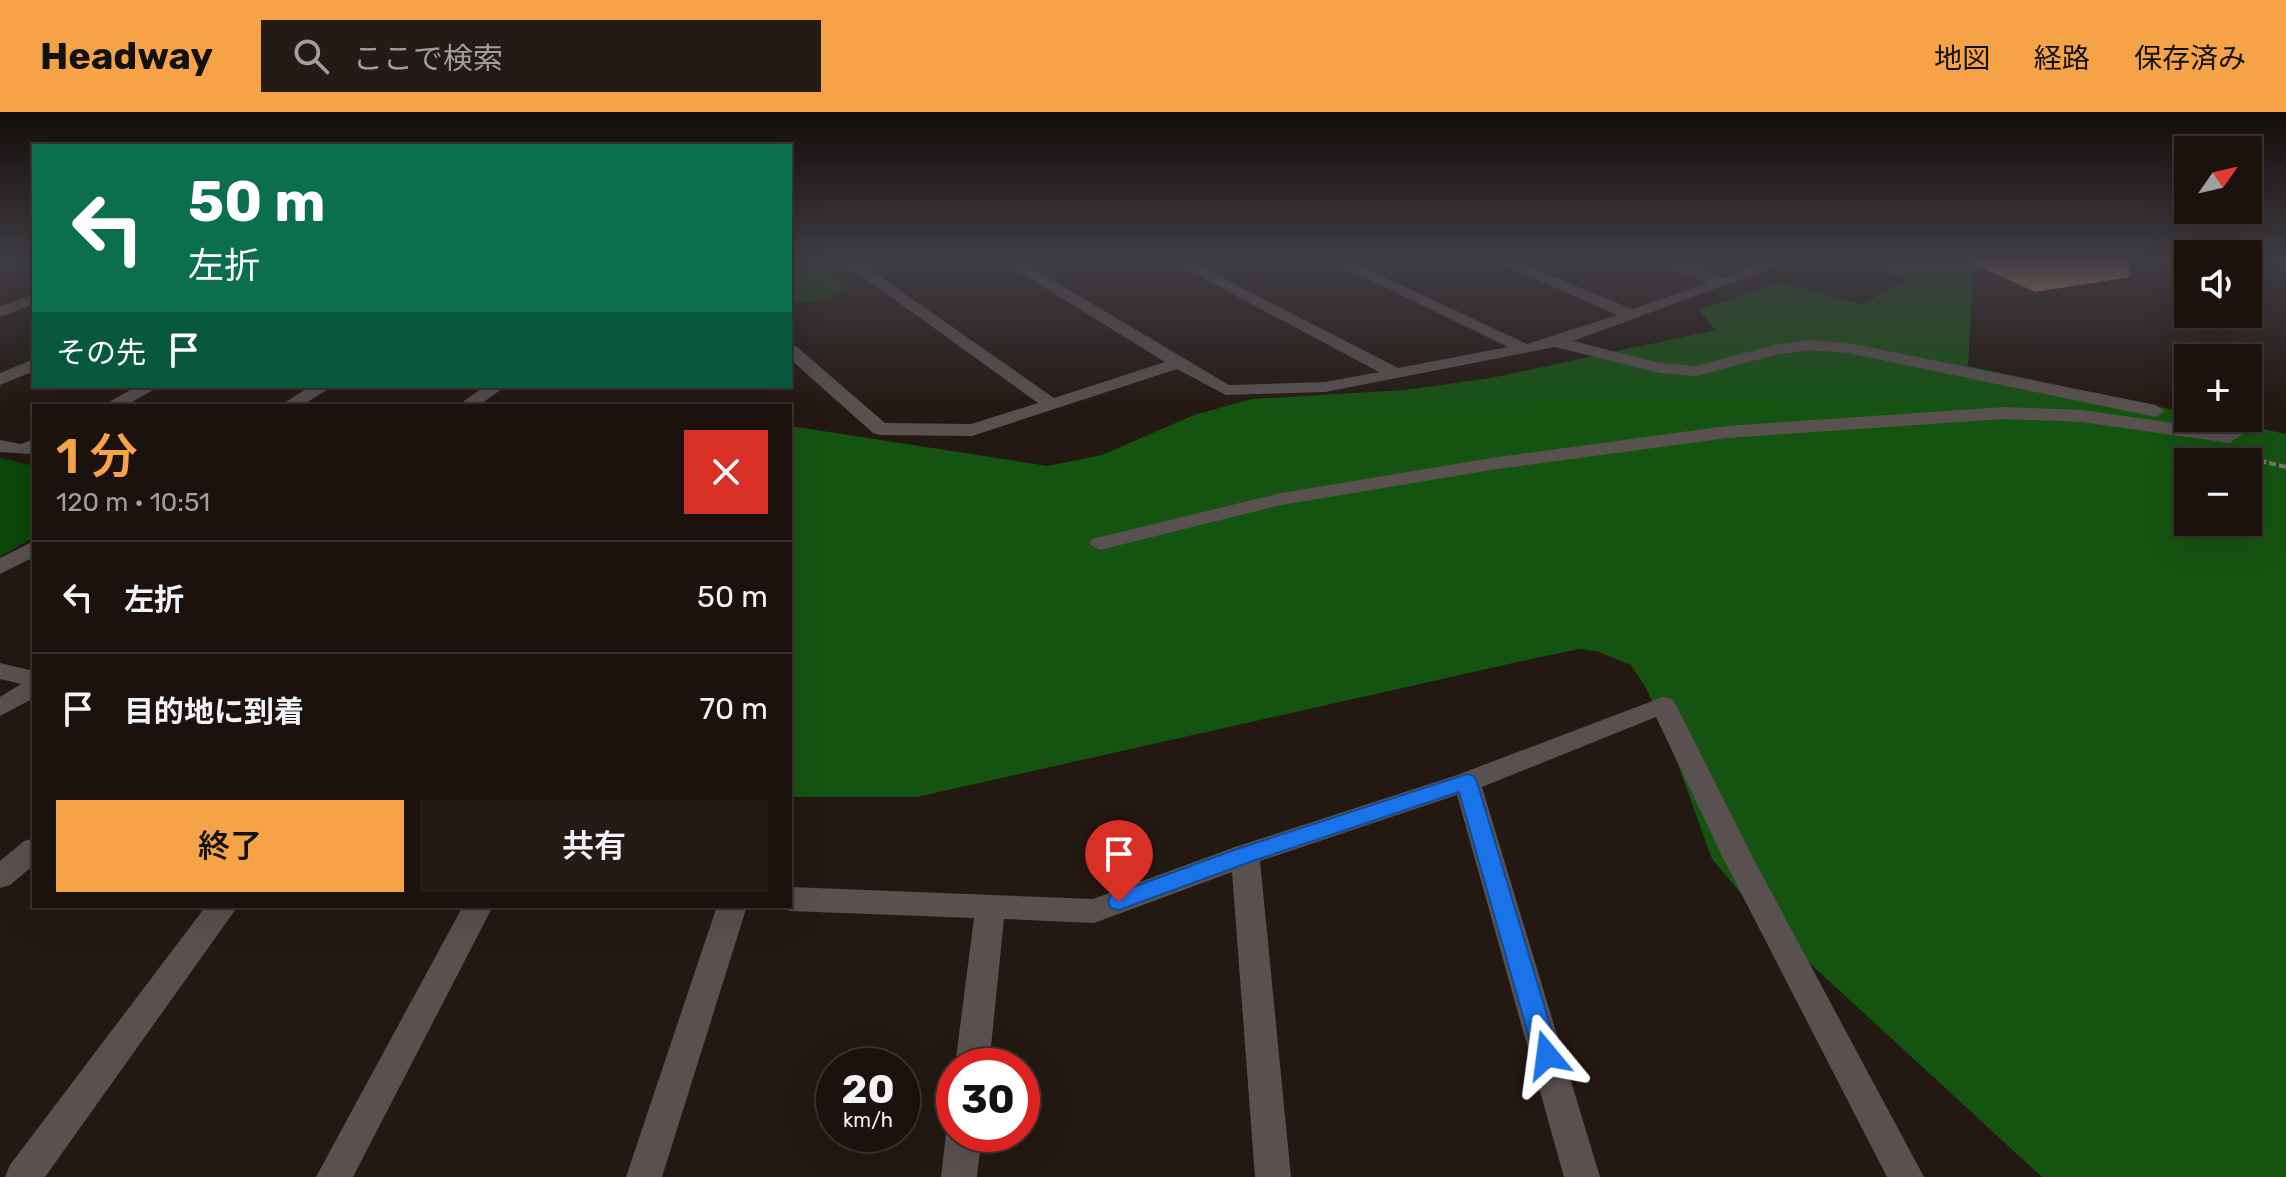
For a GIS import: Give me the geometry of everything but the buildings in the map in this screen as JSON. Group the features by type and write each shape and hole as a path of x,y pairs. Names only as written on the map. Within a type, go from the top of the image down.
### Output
{"street":[{"path":"919,311 1051,404"},
{"path":"1092,311 1226,390 1325,387 1555,342 1644,311"},
{"path":"1274,311 1395,373"},
{"path":"1444,311 1525,349"},
{"path":"1622,311 1632,315"},
{"path":"1555,342 1660,368 1696,371 1774,350 1808,345 1848,348 2174,415"},
{"path":"792,352 880,429 972,430 1179,363"},
{"path":"0,380 32,365"},
{"path":"115,404 147,388"},
{"path":"292,404 320,388"},
{"path":"469,404 494,388"},
{"path":"1100,544 1281,499 1491,464 1727,432 2004,413 2082,416 2174,429"},
{"path":"2194,432 2229,437 2235,432"},
{"path":"0,446 24,450 32,446"},
{"path":"0,567 32,549"},
{"path":"0,671 32,679"},
{"path":"0,708 32,688"},
{"path":"792,899 1094,911 1245,855 1467,782 1663,705 1738,858 1906,1177"},
{"path":"1467,782 1582,1177"},
{"path":"1245,855 1273,1177"},
{"path":"23,1177 222,908"},
{"path":"334,1177 477,908"},
{"path":"644,1177 731,908"},
{"path":"974,1048 990,908"},
{"path":"959,1177 962,1152"}],"green space":[{"path":"1699,311 1971,311 1968,366 2174,410 2174,432 2262,432 2262,429 2286,434 2286,1177 2042,1177 1765,922 1712,859 1668,737 1646,688 1631,665 1596,651 1579,649 1522,661 917,797 792,797 792,426 1048,466 1102,455 1194,415 1252,399 1405,390 1491,378 1716,330"},
{"path":"0,458 32,466 32,538 0,557"}],"route":[{"path":"1119,902 1245,855 1467,782 1547,1055"}]}
